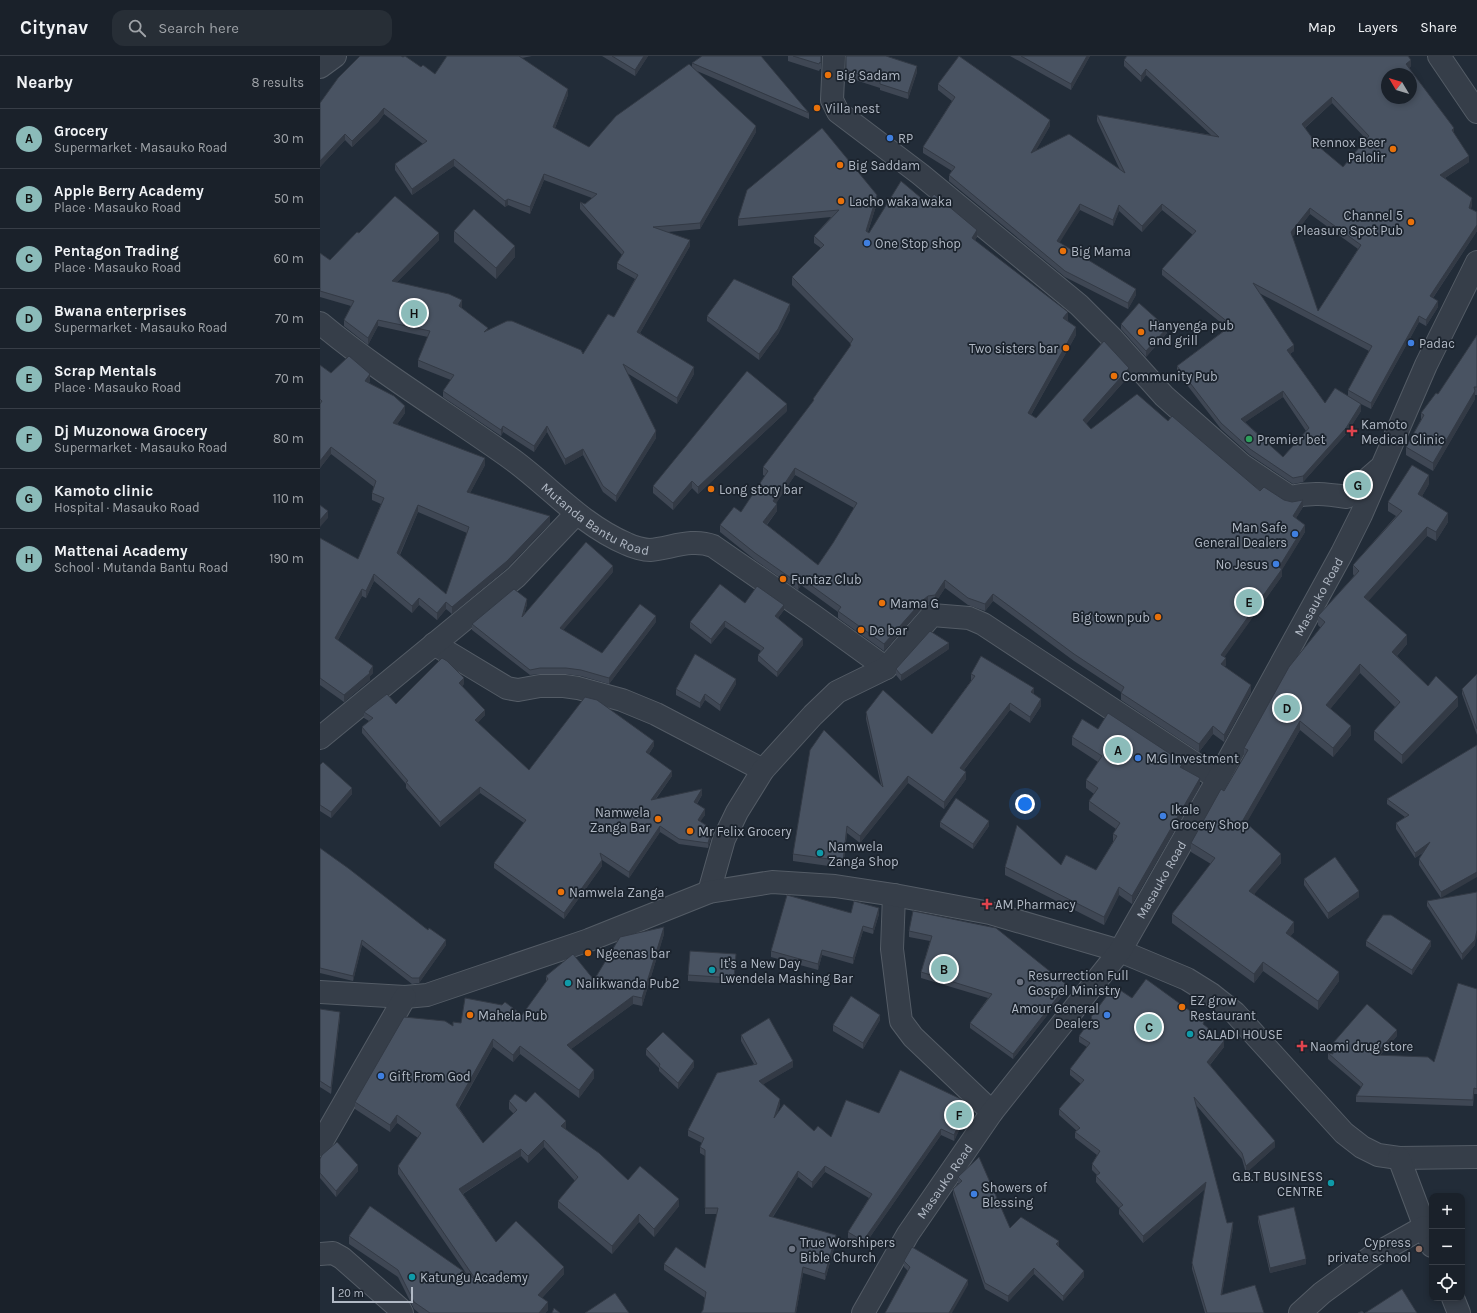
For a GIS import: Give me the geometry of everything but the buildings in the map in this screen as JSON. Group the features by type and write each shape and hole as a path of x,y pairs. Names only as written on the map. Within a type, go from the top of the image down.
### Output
{"street":[{"path":"320,67 335,56"},
{"path":"834,56 832,100 838,112 920,174 1079,305 1113,339 1164,396 1242,465 1290,497 1317,493 1348,497 1384,464"},
{"path":"1439,56 1477,112"},
{"name":"Masauko Road","path":"863,1313 908,1234 992,1112 1120,951 1218,779 1342,553 1384,464 1426,365 1477,262"},
{"name":"Mutanda Bantu Road","path":"320,324 372,363 514,461 576,514 604,532 628,545 649,550 692,543 704,543 713,546 886,668"},
{"path":"320,738 516,577 576,514"},
{"path":"709,892 724,839 737,812 763,770 813,714 837,692 886,668 932,615 969,618 983,624 1218,779"},
{"path":"434,644 507,688 518,690 540,686 564,686 578,688 622,700 656,714 763,770"},
{"path":"320,992 405,997 427,995 589,940 709,892 772,882 835,886 894,895 990,913 1120,951 1187,979 1211,994 1235,1013 1344,1133 1362,1147 1378,1155 1399,1158 1477,1157"},
{"path":"894,895 892,949 901,1021 914,1037 992,1112"},
{"path":"320,1145 405,997"},
{"path":"1300,1313 1322,1293 1374,1255 1428,1236 1399,1158"},
{"path":"320,1254 333,1253 342,1258 400,1309 402,1313"},
{"path":"1454,1301 1459,1313"}],"place":[{"name":"Big Sadam","path":"828,75"},
{"name":"Villa nest","path":"817,108"},
{"name":"RP","path":"890,138"},
{"name":"Rennox Beer Palolir","path":"1393,149"},
{"name":"Big Saddam","path":"840,165"},
{"name":"Lacho waka waka","path":"841,201"},
{"name":"Channel 5 Pleasure Spot Pub","path":"1411,222"},
{"name":"One Stop shop","path":"867,243"},
{"name":"Big Mama","path":"1063,251"},
{"name":"Mattenai Academy","path":"414,313"},
{"name":"Hanyenga pub and grill","path":"1141,332"},
{"name":"Padac","path":"1411,343"},
{"name":"Two sisters bar","path":"1066,348"},
{"name":"Community Pub","path":"1114,376"},
{"name":"Kamoto Medical Clinic","path":"1352,431"},
{"name":"Premier bet","path":"1249,439"},
{"name":"Kamoto clinic","path":"1358,485"},
{"name":"Long story bar","path":"711,489"},
{"name":"Man Safe General Dealers","path":"1295,534"},
{"name":"No Jesus","path":"1276,564"},
{"name":"Funtaz Club","path":"783,579"},
{"name":"Scrap Mentals","path":"1249,602"},
{"name":"Mama G","path":"882,603"},
{"name":"Big town pub","path":"1158,617"},
{"name":"De bar","path":"861,630"},
{"name":"Bwana enterprises","path":"1287,708"},
{"name":"Grocery","path":"1118,750"},
{"name":"M.G Investment","path":"1138,758"},
{"name":"Ikale Grocery Shop","path":"1163,816"},
{"name":"Namwela Zanga Bar","path":"658,819"},
{"name":"Mr Felix Grocery","path":"690,831"},
{"name":"Namwela Zanga Shop","path":"820,853"},
{"name":"Namwela Zanga","path":"561,892"},
{"name":"AM Pharmacy","path":"987,904"},
{"name":"Ngeenas bar","path":"588,953"},
{"name":"Apple Berry Academy","path":"944,969"},
{"name":"It's a New Day Lwendela Mashing Bar","path":"712,970"},
{"name":"Resurrection Full Gospel Ministry","path":"1020,982"},
{"name":"Nalikwanda Pub2","path":"568,983"},
{"name":"EZ grow Restaurant","path":"1182,1007"},
{"name":"Mahela Pub","path":"470,1015"},
{"name":"Amour General Dealers","path":"1107,1015"},
{"name":"Pentagon Trading","path":"1149,1027"},
{"name":"SALADI HOUSE","path":"1190,1034"},
{"name":"Naomi drug store","path":"1302,1046"},
{"name":"Gift From God","path":"381,1076"},
{"name":"Dj Muzonowa Grocery","path":"959,1115"},
{"name":"G.B.T BUSINESS CENTRE","path":"1331,1183"},
{"name":"Showers of Blessing","path":"974,1194"},
{"name":"True Worshipers Bible Church","path":"792,1249"},
{"name":"Cypress private school","path":"1419,1249"},
{"name":"Katungu Academy","path":"412,1277"}]}
